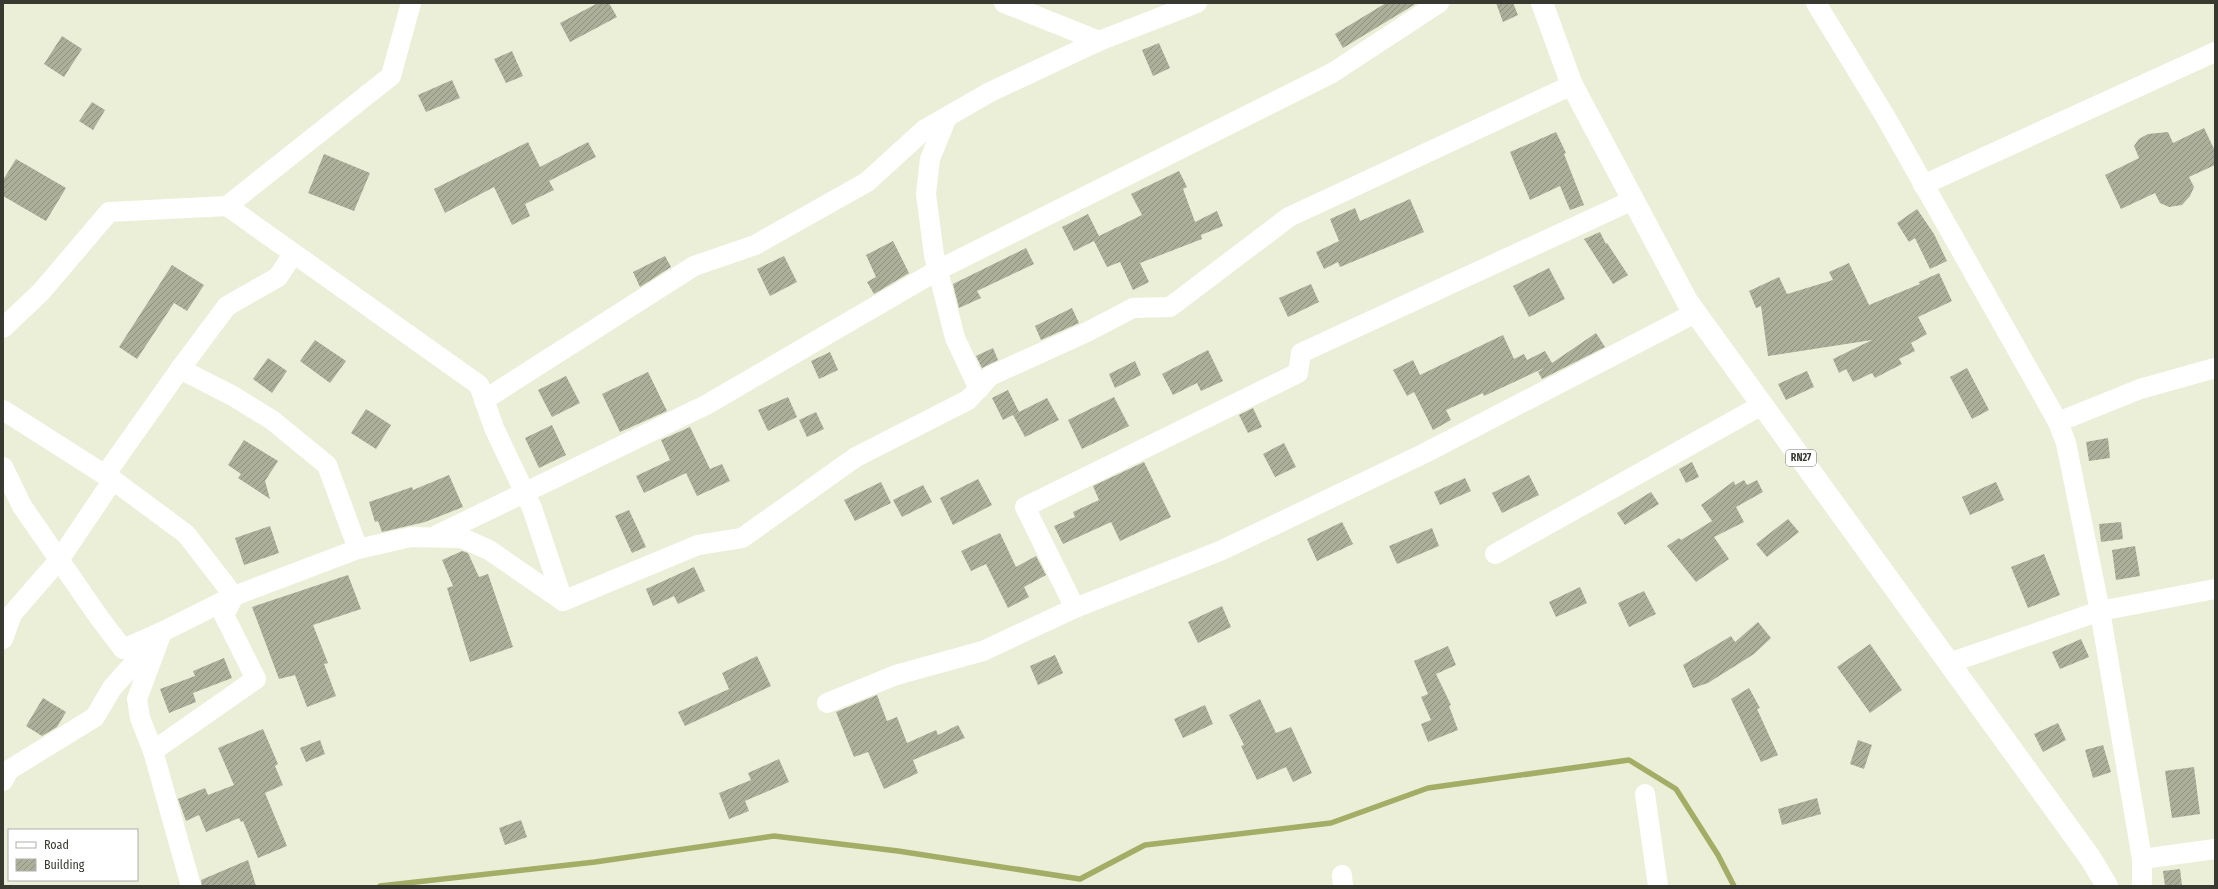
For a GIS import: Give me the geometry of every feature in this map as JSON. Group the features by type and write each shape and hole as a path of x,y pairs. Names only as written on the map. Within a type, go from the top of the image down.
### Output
{"main road":[{"name":"RN27","path":"1542,3 1572,85 1687,302 2091,859 2107,886"}],"street":[{"path":"3,328 41,292 109,212 227,206 391,76 411,3"},
{"path":"1004,3 1099,41"},
{"path":"484,400 694,266 755,245 867,182 924,130 990,92 1099,41 1197,3"},
{"path":"433,537 525,494 706,405 938,270 1332,73 1439,3"},
{"path":"1816,3 1885,116 2058,422 2066,442 2100,610 2142,859 2142,886"},
{"path":"1923,185 2215,52"},
{"path":"563,601 698,545 742,538 856,457 968,400 990,376 1087,332 1133,308 1170,307 1288,217 1572,85"},
{"path":"947,117 930,159 926,194 938,270 956,338 979,388"},
{"path":"1075,608 1025,507 1298,373 1301,353 1633,200"},
{"path":"227,206 479,385 494,428 525,494 563,601"},
{"path":"3,638 12,614 59,560 109,478 180,369 227,306 278,277 293,254"},
{"path":"828,702 896,675 983,651 1075,608 1220,551 1416,457 1695,313"},
{"path":"2058,422 2140,389 2215,368"},
{"path":"180,369 233,396 272,420 327,465 358,549"},
{"path":"1495,554 1762,405"},
{"path":"3,410 109,478 186,534 234,596"},
{"path":"3,467 22,506 123,649 162,632 234,596 358,549 411,537 462,538 489,550 563,601"},
{"path":"1949,663 2100,610 2215,589"},
{"path":"153,751 256,678 224,615 234,596"},
{"path":"162,632 137,699 140,718 153,751 191,886"},
{"path":"3,781 9,770 95,717 112,688 162,632"},
{"path":"1645,794 1658,886"},
{"path":"2142,859 2215,849"}],"building":[{"path":"598,3 609,3 617,17 570,42 560,23"},
{"path":"1386,3 1417,3 1343,48 1335,34"},
{"path":"1496,3 1513,3 1518,15 1503,22"},
{"path":"62,36 82,49 64,77 44,64"},
{"path":"1159,43 1170,68 1153,76 1142,50"},
{"path":"512,51 523,76 506,83 494,59"},
{"path":"452,80 460,98 426,112 418,95"},
{"path":"92,102 105,110 93,130 79,121"},
{"path":"2204,128 2215,151 2215,165 2189,177 2194,187 2190,196 2182,205 2169,207 2160,203 2155,193 2121,209 2105,175 2139,158 2134,146 2139,139 2148,134 2168,132 2173,143"},
{"path":"1556,132 1566,153 1564,154 1584,205 1570,210 1560,186 1530,200 1510,152"},
{"path":"528,142 540,167 588,142 596,157 549,181 554,190 525,204 530,216 512,225 494,187 445,213 434,189"},
{"path":"324,154 370,173 354,211 308,193"},
{"path":"16,159 66,188 46,221 3,196 3,180"},
{"path":"1179,171 1187,187 1183,189 1195,222 1217,211 1223,226 1201,235 1202,239 1140,263 1149,282 1133,290 1120,262 1107,267 1094,241 1074,251 1062,227 1088,214 1099,236 1142,215 1131,194"},
{"path":"1410,199 1424,232 1340,267 1338,262 1324,269 1316,252 1339,241 1330,219 1355,208 1360,221"},
{"path":"1917,209 1934,234 1947,261 1930,269 1915,238 1909,242 1897,223"},
{"path":"1600,232 1606,244 1607,243 1628,275 1613,284 1584,239"},
{"path":"893,241 909,273 874,294 867,282 876,277 866,255"},
{"path":"1026,248 1034,264 977,291 981,298 959,308 953,284"},
{"path":"665,256 671,267 640,287 633,272"},
{"path":"784,256 797,282 770,296 757,269"},
{"path":"1849,263 1869,305 1920,284 1919,282 1939,273 1952,301 1918,317 1927,334 1911,343 1915,351 1899,359 1902,364 1875,378 1872,373 1853,382 1846,369 1839,373 1833,359 1872,340 1768,356 1761,306 1756,308 1749,291 1779,277 1787,294 1833,280 1829,272"},
{"path":"172,265 204,285 187,311 174,303 137,359 119,347"},
{"path":"1549,268 1565,299 1529,317 1513,286"},
{"path":"1311,284 1319,302 1288,317 1279,298"},
{"path":"1072,308 1079,323 1041,340 1035,326"},
{"path":"1596,333 1605,347 1542,379 1538,372 1544,368 1484,396 1483,393 1446,410 1451,420 1433,430 1414,392 1407,396 1393,370 1413,360 1420,375 1503,335 1514,359 1524,354 1527,360 1545,351 1552,363"},
{"path":"315,340 346,361 330,383 300,361"},
{"path":"993,348 998,360 982,368 976,356"},
{"path":"1208,350 1223,381 1201,391 1197,383 1173,395 1162,374"},
{"path":"830,352 838,370 819,379 811,361"},
{"path":"268,358 287,371 272,393 253,379"},
{"path":"1135,361 1141,375 1115,388 1109,374"},
{"path":"1967,368 1989,410 1972,419 1950,377"},
{"path":"1807,371 1814,387 1786,400 1778,384"},
{"path":"648,372 667,411 620,432 602,394"},
{"path":"566,376 580,403 552,417 538,390"},
{"path":"1008,390 1019,412 1003,420 992,398"},
{"path":"788,397 797,417 768,431 758,410"},
{"path":"1114,397 1129,426 1082,449 1068,420"},
{"path":"1047,398 1059,420 1025,437 1013,415"},
{"path":"1253,408 1262,427 1248,433 1239,415"},
{"path":"366,409 391,425 376,449 351,433"},
{"path":"816,412 824,429 807,437 799,420"},
{"path":"552,425 566,455 539,468 525,438"},
{"path":"690,427 710,469 722,464 730,481 697,496 686,473 644,493 636,476 670,460 661,440"},
{"path":"2108,438 2110,458 2089,461 2086,442"},
{"path":"244,440 278,461 265,481 270,499 238,478 241,474 228,465"},
{"path":"1284,443 1296,467 1275,477 1263,454"},
{"path":"1144,462 1171,517 1120,541 1111,522 1063,544 1054,526 1075,517 1073,512 1099,500 1093,486"},
{"path":"1692,462 1699,477 1686,483 1679,469"},
{"path":"449,475 463,507 425,522 382,532 378,521 375,522 369,502 412,487 413,490"},
{"path":"1529,475 1539,495 1502,513 1492,493"},
{"path":"1465,478 1471,491 1440,505 1434,492"},
{"path":"978,479 992,505 953,525 940,498"},
{"path":"1744,480 1747,485 1757,480 1763,492 1736,507 1744,522 1714,537 1729,559 1696,582 1667,546 1679,538 1681,540 1712,521 1701,505 1734,481 1735,485"},
{"path":"881,482 891,503 855,521 844,500"},
{"path":"1996,482 2004,500 1970,515 1962,497"},
{"path":"923,485 932,502 902,517 893,500"},
{"path":"1651,492 1659,504 1625,525 1617,513"},
{"path":"629,510 646,547 632,553 615,516"},
{"path":"1788,519 1799,532 1767,557 1756,544"},
{"path":"1342,522 1353,544 1317,561 1307,539"},
{"path":"2121,522 2123,539 2101,542 2099,524"},
{"path":"270,526 279,553 244,565 235,538"},
{"path":"1432,528 1439,546 1397,564 1389,546"},
{"path":"1000,533 1016,567 1036,556 1046,575 1024,587 1029,597 1008,608 986,564 971,571 961,551"},
{"path":"2135,546 2140,576 2116,580 2112,550"},
{"path":"462,551 468,553 479,577 488,574 513,647 470,662 447,588 453,586 442,560"},
{"path":"2044,554 2060,595 2028,608 2011,567"},
{"path":"694,567 705,591 678,604 674,596 653,606 646,589"},
{"path":"348,575 361,609 313,625 328,663 324,664 336,696 307,707 295,675 279,679 252,607"},
{"path":"1580,587 1587,603 1556,617 1549,602"},
{"path":"1644,591 1656,614 1629,627 1618,603"},
{"path":"1222,606 1231,627 1198,643 1188,622"},
{"path":"1758,622 1771,638 1754,654 1708,683 1693,688 1683,665 1731,636 1735,642"},
{"path":"2081,639 2089,657 2060,669 2052,652"},
{"path":"1870,644 1902,690 1870,713 1837,667"},
{"path":"1448,646 1456,665 1436,674 1451,705 1449,706 1458,730 1428,742 1421,724 1431,720 1421,697 1428,694 1414,661"},
{"path":"1055,655 1063,673 1038,685 1030,666"},
{"path":"757,656 771,686 685,726 678,712 729,689 722,673"},
{"path":"224,658 232,678 193,693 196,702 169,713 160,689 195,676 193,671"},
{"path":"1749,688 1760,708 1757,709 1778,755 1761,762 1731,699"},
{"path":"877,695 887,721 897,717 907,743 936,730 938,735 958,725 965,738 913,760 918,773 884,789 868,752 854,757 836,712"},
{"path":"43,698 66,712 57,727 42,736 26,726"},
{"path":"1260,699 1276,733 1291,727 1312,773 1293,782 1286,767 1257,780 1241,746 1244,745 1229,715"},
{"path":"1205,705 1213,724 1183,738 1174,719"},
{"path":"2058,723 2066,740 2043,752 2034,734"},
{"path":"263,729 278,764 275,766 283,785 265,793 287,846 258,858 243,821 241,822 239,818 206,832 199,815 186,821 178,799 205,788 208,795 234,785 218,748"},
{"path":"320,740 325,754 306,762 300,748"},
{"path":"1858,740 1872,745 1864,769 1850,764"},
{"path":"2103,745 2111,772 2093,778 2085,750"},
{"path":"779,759 789,782 745,801 749,811 729,819 719,793 751,780 748,773"},
{"path":"2194,767 2200,814 2172,818 2165,771"},
{"path":"1817,798 1821,814 1782,825 1778,809"},
{"path":"521,820 527,837 505,845 499,828"},
{"path":"248,860 256,886 202,886 201,880"},
{"path":"2180,869 2182,886 2165,886 2163,871"}],"waterway":[{"path":"380,886 595,862 774,836 898,851 1080,879 1145,845 1331,823 1428,788 1629,760 1676,789 1718,855 1734,886"}]}
